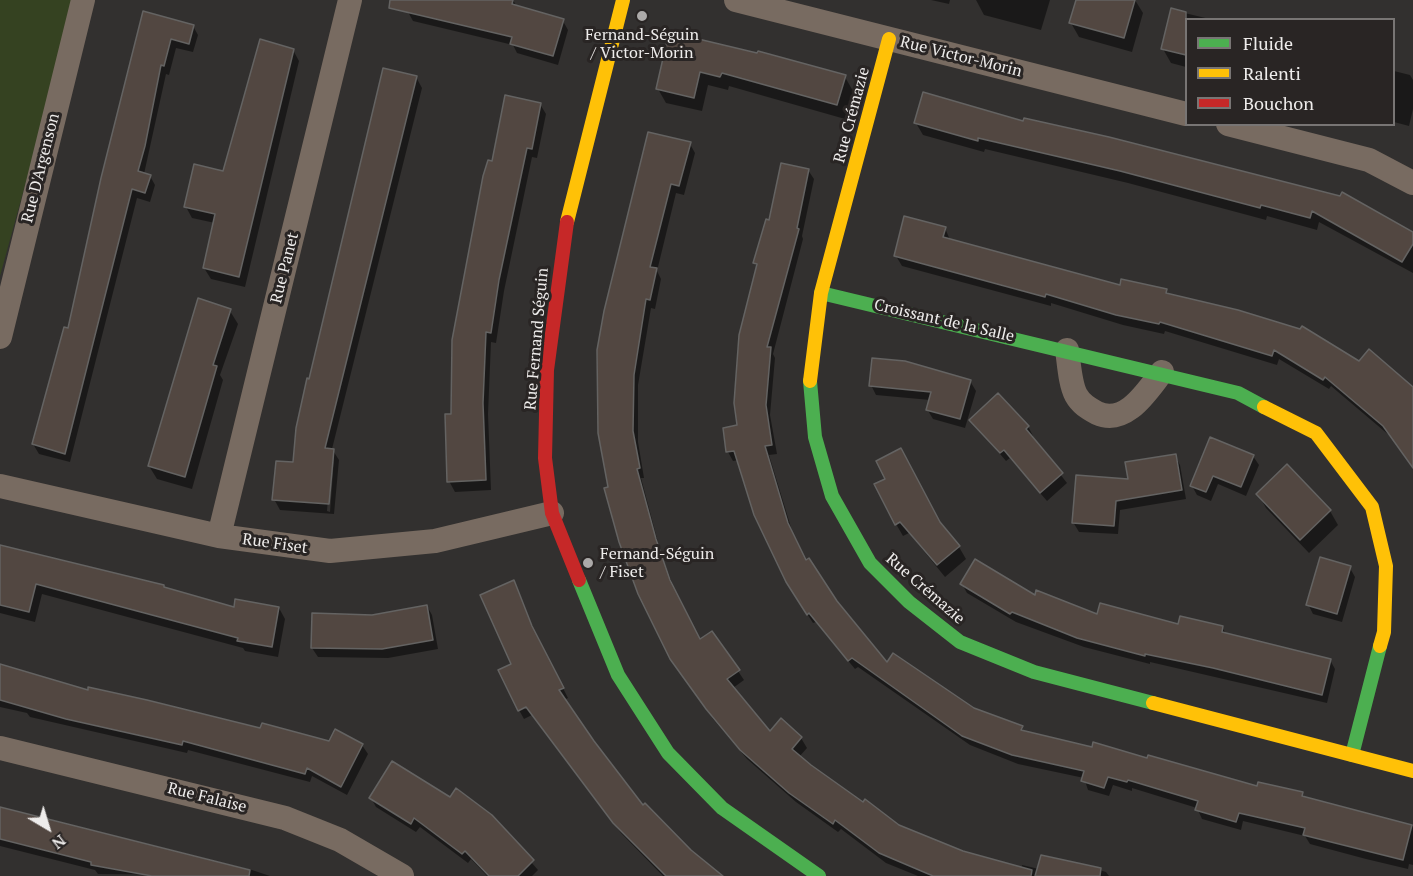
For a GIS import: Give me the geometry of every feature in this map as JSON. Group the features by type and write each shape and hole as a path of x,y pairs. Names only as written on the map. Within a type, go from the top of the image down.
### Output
{"street":[{"name":"Rue D'Argenson","path":"0,337 83,0"},
{"name":"Rue Panet","path":"219,536 350,0"},
{"name":"Rue Fernand Séguin","path":"623,0 563,237 547,370 545,458 552,513 618,675 669,753 722,808 819,876"},
{"name":"Rue Victor-Morin","path":"736,0 1185,114"},
{"name":"Rue Crémazie","path":"889,39 821,293 810,375 815,436 832,496 870,563 909,602 960,642 1034,672 1413,771"},
{"path":"1236,126 1413,171"},
{"path":"1369,160 1413,183"},
{"name":"Croissant de la Salle","path":"821,293 1162,372 1238,393 1316,433 1372,507 1386,566 1384,632 1352,755"},
{"path":"1067,350 1075,394 1086,407 1104,416 1122,413 1138,403 1162,372"},
{"name":"Rue Fiset","path":"0,486 219,536 330,551 435,542 552,513"},
{"name":"Rue Falaise","path":"0,748 285,818 340,840 402,876"}],"green space":[{"path":"0,0 76,0 0,276"}],"building":[{"path":"390,0 513,0 512,4 564,19 553,56 510,44 512,37 389,8"},
{"path":"1076,0 1135,0 1124,38 1069,23"},
{"path":"1171,8 1186,12 1185,55 1161,49"},
{"path":"143,11 194,25 189,44 171,39 164,66 161,65 138,171 151,175 145,193 132,189 65,454 32,444 64,327 68,328 101,178"},
{"path":"669,32 757,53 758,51 846,75 837,105 722,73 720,77 700,72 694,98 656,89"},
{"path":"260,39 294,49 239,277 203,268 215,214 184,207 194,164 223,171"},
{"path":"383,68 417,76 325,448 334,449 329,504 272,500 276,461 293,462 296,428 307,378 309,379"},
{"path":"923,92 1023,121 1024,118 1109,137 1340,196 1342,192 1413,232 1413,244 1402,262 1312,211 1310,218 1261,205 1260,208 1120,171 978,138 978,141 914,123"},
{"path":"505,95 541,103 532,149 527,148 499,280 491,333 486,332 483,403 486,480 447,482 445,414 451,414 452,340 483,176 488,160 492,161"},
{"path":"648,132 691,142 679,186 671,184 650,267 657,268 650,300 646,299 634,375 633,431 640,468 637,469 656,539 670,580 700,639 712,631 740,670 727,679 770,731 781,718 802,737 792,749 811,765 863,802 865,799 899,825 963,851 1032,870 1031,876 933,876 879,853 835,820 833,824 789,793 740,750 706,709 670,659 638,594 619,542 604,488 608,487 598,433 597,350 604,311"},
{"path":"781,163 809,169 797,228 799,229 767,347 771,347 766,405 772,445 765,446 788,523 806,560 809,558 837,601 887,662 893,653 974,708 1023,726 1021,730 1092,747 1093,742 1147,758 1148,755 1257,786 1258,782 1303,792 1302,796 1412,825 1403,860 1303,835 1305,828 1239,813 1236,822 1195,810 1198,801 1128,780 1127,782 1108,777 1104,788 1081,781 1084,771 1012,755 962,736 852,658 848,661 809,613 807,615 786,582 754,515 734,451 726,452 723,428 737,425 734,403 739,335 757,264 753,263 766,219 769,220"},
{"path":"904,216 946,227 943,237 1120,285 1121,279 1167,289 1166,293 1238,310 1300,329 1302,326 1359,361 1369,349 1413,387 1413,468 1383,426 1325,377 1323,380 1274,350 1272,356 1160,322 1159,324 1116,315 1046,294 1045,297 894,256"},
{"path":"198,298 231,309 213,365 217,366 185,477 148,466"},
{"path":"872,358 905,361 971,380 960,419 926,410 931,392 869,386"},
{"path":"998,393 1029,426 1026,429 1063,473 1040,493 1004,450 1000,453 969,420"},
{"path":"1210,437 1254,455 1241,487 1213,476 1206,492 1190,486"},
{"path":"901,448 940,522 960,546 937,565 900,522 895,525 874,484 885,479 876,461"},
{"path":"1176,454 1182,490 1116,501 1114,526 1072,523 1076,475 1128,479 1125,462"},
{"path":"1287,464 1331,510 1300,540 1256,494"},
{"path":"0,545 164,585 164,587 234,607 235,599 279,607 272,647 237,641 238,638 36,584 29,612 0,605"},
{"path":"1320,557 1351,566 1337,614 1306,605"},
{"path":"975,559 1035,595 1036,590 1097,614 1100,603 1178,624 1180,616 1223,626 1222,632 1331,659 1322,695 1213,668 1145,654 1145,656 1077,638 1012,612 1010,614 960,584"},
{"path":"514,580 532,626 564,688 559,690 594,741 643,805 645,803 691,850 723,876 666,876 613,823 526,707 518,711 498,670 511,664 480,595"},
{"path":"427,605 433,640 382,649 311,648 312,613 372,615"},
{"path":"0,664 88,690 88,687 260,728 262,723 329,741 335,729 363,744 341,787 307,768 305,774 183,741 182,745 66,719 0,700"},
{"path":"392,761 450,797 456,788 492,815 534,860 518,876 489,876 465,851 462,854 414,818 411,824 369,798"},
{"path":"0,807 250,870 249,876 152,876 91,865 91,862 0,839"},
{"path":"1041,855 1101,868 1100,876 1035,876"}],"traffic: fast":[{"path":"821,293 1238,393 1264,407"},
{"path":"810,381 815,437 832,496 870,563 909,602 960,642 1034,672 1153,703"},
{"path":"579,580 618,675 668,753 722,808 819,876"},
{"path":"1352,755 1380,646"}],"traffic: slow":[{"path":"567,222 623,0"},
{"path":"810,381 821,293 889,39"},
{"path":"1264,407 1316,433 1372,507 1386,566 1384,632 1380,646"},
{"path":"1153,703 1413,771"}],"traffic: jam":[{"path":"567,222 547,370 545,458 552,513 579,580"}],"place":[{"name":"Fernand-Séguin / Victor-Morin","path":"642,16"},
{"name":"Fernand-Séguin / Fiset","path":"588,563"}]}
